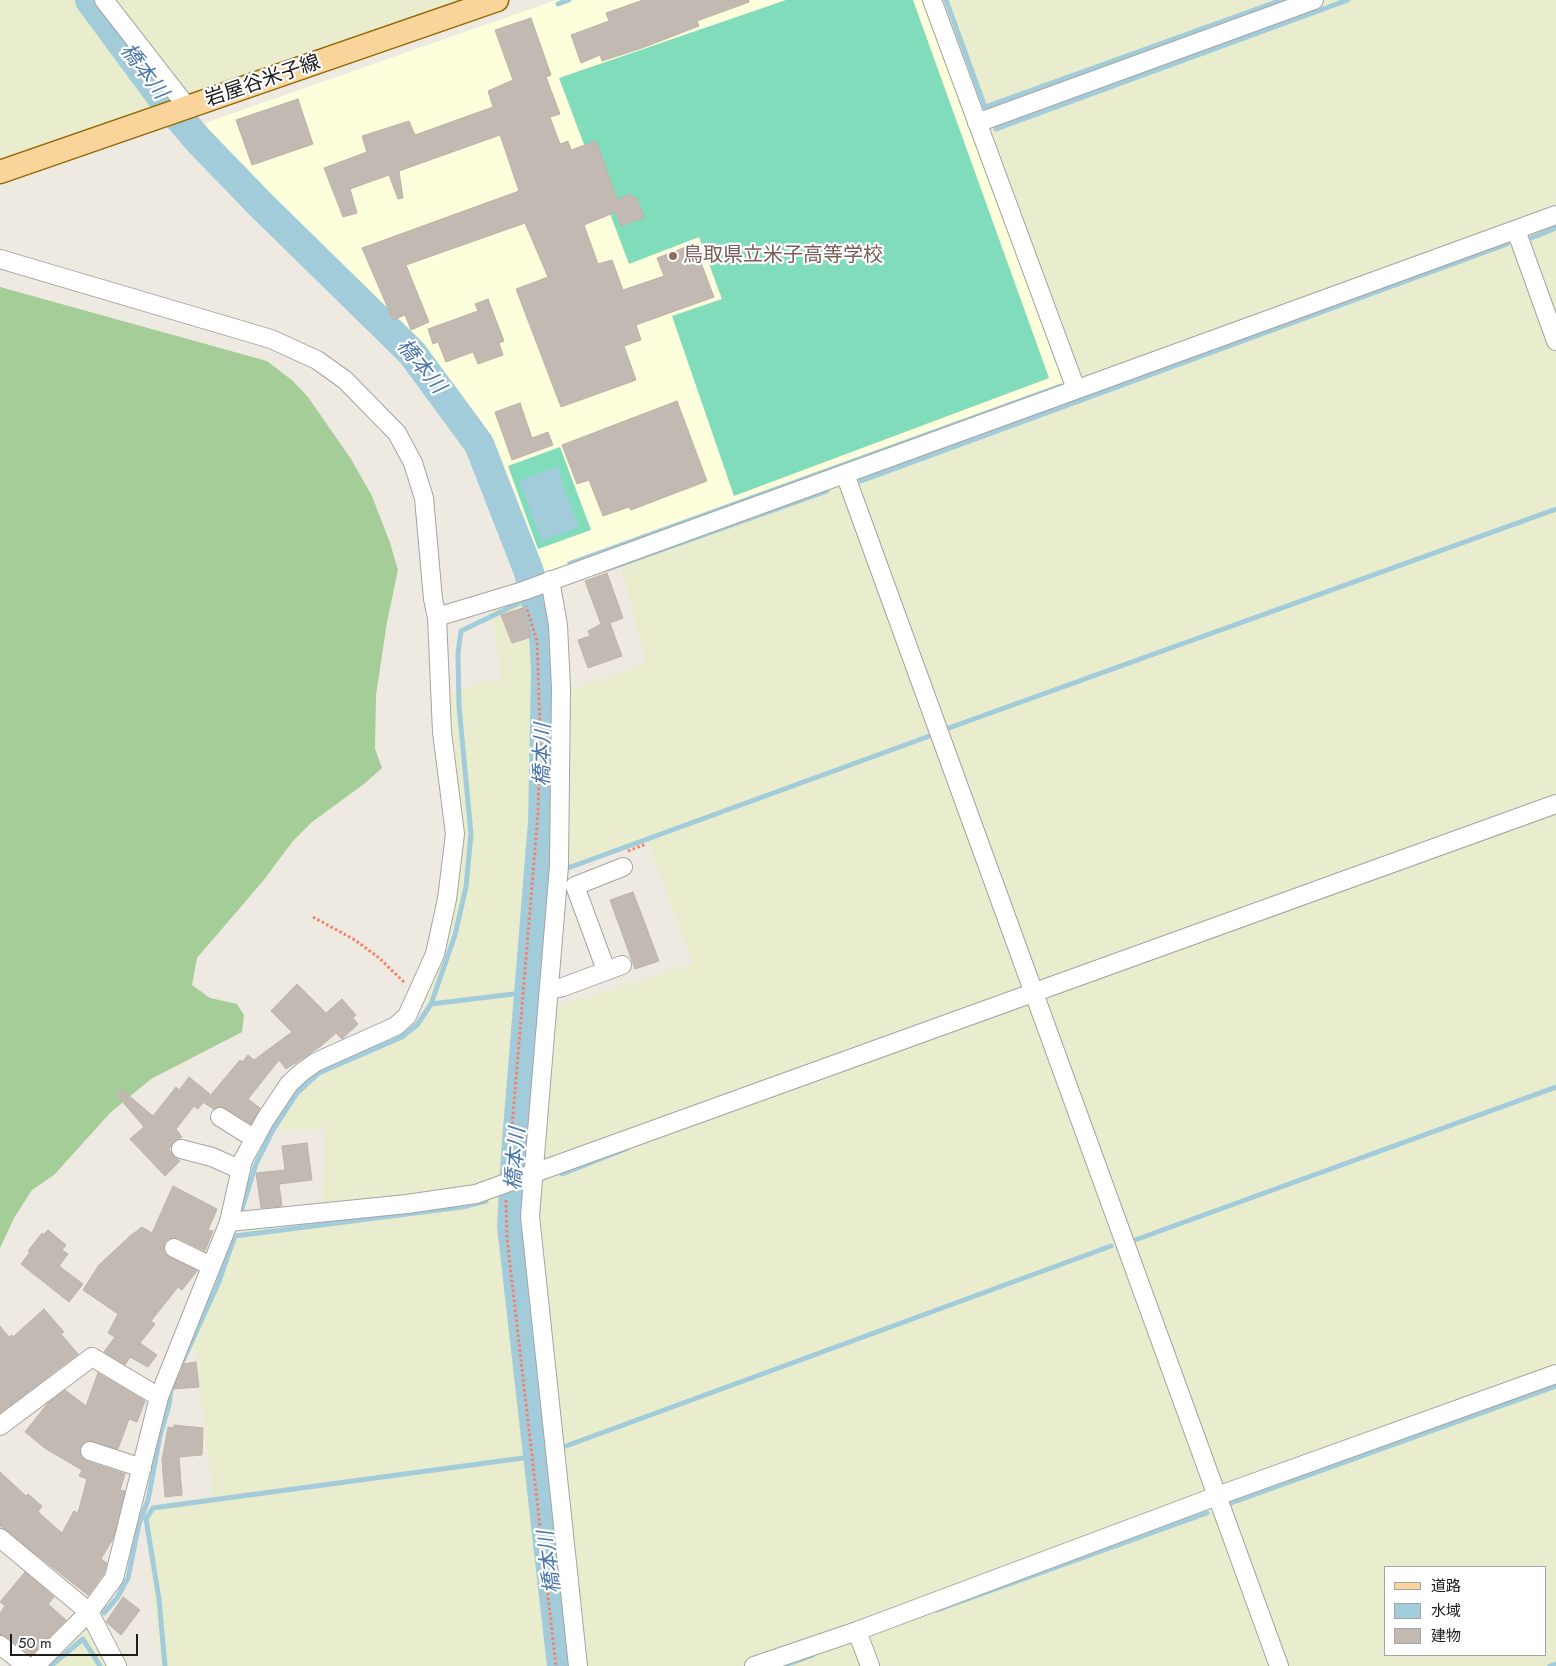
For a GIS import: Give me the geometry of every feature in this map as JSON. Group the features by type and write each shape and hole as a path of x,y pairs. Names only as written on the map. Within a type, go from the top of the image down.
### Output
{"main road":[{"name":"岩屋谷米子線","path":"0,172 496,0"}],"street":[{"path":"104,0 178,111"},
{"path":"932,0 1076,389"},
{"path":"977,123 1314,0"},
{"path":"437,617 547,582 1556,215"},
{"path":"1516,230 1556,341"},
{"path":"0,259 271,339 317,360 345,380 397,433 413,463 424,498 433,599 437,617 442,732 456,834 447,899 435,954 418,996 407,1016 396,1026 316,1062 302,1072 289,1084 244,1160 229,1222 159,1396 114,1578 89,1612 35,1666"},
{"path":"845,474 1279,1666"},
{"path":"547,582 558,625 561,688 559,866 530,1216 578,1666"},
{"path":"229,1222 407,1204 476,1194 1556,804"},
{"path":"549,990 614,968 575,886 623,867"},
{"path":"220,1117 255,1139"},
{"path":"181,1149 212,1157 241,1170"},
{"path":"174,1248 210,1266"},
{"path":"0,1426 92,1357 159,1396"},
{"path":"754,1666 857,1631 1217,1496 1556,1374"},
{"path":"90,1451 142,1468"},
{"path":"0,1538 89,1612 117,1666"},
{"path":"857,1631 870,1666"},
{"path":"0,1645 27,1666"}],"path":[{"path":"520,591 530,614 537,641 539,803 533,896 506,1183 507,1238 556,1666"},
{"path":"313,917 355,940 378,957 418,996"}],"shaded area":[{"path":"0,0 100,0 175,100 158,106 155,104 138,114 0,160"},
{"path":"109,0 468,0 189,96"},
{"name":"鳥取県立米子高等学校","path":"556,0 927,0 1067,386 537,577 492,450 437,375 386,318 196,131 202,124"},
{"path":"937,0 1306,0 984,115"},
{"path":"1328,0 1556,0 1556,209 1082,380 987,126 997,120"},
{"path":"1556,223 1556,331 1526,235"},
{"path":"1508,240 1513,241 1520,254 1556,352 1556,799 1040,986 855,479"},
{"path":"843,484 1026,988 545,1163 539,1155 552,1009 693,963 648,842 565,871 566,692 646,663 620,562"},
{"path":"520,601 529,618 535,640 538,713 537,777 530,904 505,1173 502,1179 494,1183 322,1209 325,1130 271,1130 294,1096 316,1074 342,1060 402,1035 424,1013 427,1004 422,1002 450,916 445,694 501,678 492,608"},
{"path":"1556,807 1556,1370 1222,1491 1042,995"},
{"path":"1029,999 1210,1492 739,1666 581,1666 541,1279 537,1179"},
{"path":"500,1192 503,1197 502,1230 555,1666 161,1666 144,1520 151,1505 213,1496 196,1350 186,1349 234,1232 238,1229"},
{"path":"1556,1381 1556,1666 1282,1666 1227,1502 1230,1498"},
{"path":"1214,1506 1275,1666 873,1666 867,1631"},
{"path":"84,1627 87,1627 112,1666 42,1666"},
{"path":"854,1639 864,1666 768,1666"}],"green space":[{"path":"786,0 913,0 1049,378 734,496 672,316 722,299 699,237 629,264 559,78"},
{"path":"0,287 267,361 293,381 308,397 351,459 372,496 398,570 387,622 376,695 375,749 382,768 364,784 312,822 293,841 263,881 197,958 192,985 210,998 237,1004 244,1015 242,1032 151,1079 111,1112 54,1175 32,1190 14,1218 0,1248"},
{"path":"560,447 591,530 538,549 508,466"}],"water":[{"path":"1062,383 1062,386 568,565 567,562"},
{"path":"557,467 579,527 542,541 519,481"}],"building":[{"path":"643,0 749,0 749,2 697,21 699,26 642,48 602,61 600,55 581,63 571,35 609,21 606,13"},
{"path":"531,18 551,75 546,77 560,114 550,117 560,144 568,141 571,150 596,141 617,199 631,194 632,198 636,197 644,217 621,226 616,212 584,225 598,264 612,260 623,290 664,276 657,258 694,244 714,297 636,325 641,340 624,346 636,380 561,407 516,289 548,277 525,223 406,265 429,322 411,330 405,315 393,320 362,248 519,191 500,135 399,171 403,198 398,199 389,175 350,189 357,213 343,217 324,168 367,152 362,136 409,121 415,135 493,107 488,91 513,80 495,30"},
{"path":"298,99 313,144 252,165 236,120"},
{"path":"488,299 504,341 499,343 503,355 478,364 473,352 446,362 438,342 433,344 428,329 478,311 475,304"},
{"path":"677,401 707,481 631,510 629,507 603,516 589,480 577,484 562,445"},
{"path":"520,403 532,438 548,432 553,445 512,460 495,412"},
{"path":"607,573 623,618 610,623 622,656 588,668 578,640 590,636 588,631 601,624 585,581"},
{"path":"523,608 531,637 512,643 501,615"},
{"path":"633,892 659,961 635,969 610,900"},
{"path":"297,984 326,1013 342,999 356,1015 353,1018 358,1024 342,1039 336,1033 321,1046 286,1069 279,1060 248,1099 260,1108 251,1124 225,1108 214,1109 204,1103 240,1060 242,1062 248,1055 254,1060 292,1032 271,1011"},
{"path":"189,1077 210,1094 198,1109 194,1106 176,1129 182,1137 174,1141 169,1149 173,1156 180,1161 165,1176 130,1139 144,1127 116,1094 121,1089 153,1116 176,1087 179,1090"},
{"path":"307,1143 312,1180 279,1184 282,1206 261,1208 256,1173 285,1170 282,1146"},
{"path":"173,1186 217,1209 208,1230 213,1231 205,1251 178,1238 168,1239 165,1243 164,1249 169,1257 197,1271 182,1290 178,1287 151,1321 155,1324 140,1343 157,1355 148,1367 130,1357 125,1365 104,1352 115,1337 108,1333 118,1314 83,1290 99,1265 130,1236 142,1227 152,1233"},
{"path":"48,1230 66,1245 62,1250 68,1254 59,1266 83,1284 69,1302 21,1264 42,1233 43,1235"},
{"path":"44,1309 64,1332 61,1334 78,1354 0,1413 0,1326 9,1337 12,1335 13,1337"},
{"path":"196,1362 199,1387 173,1389 184,1364"},
{"path":"98,1373 145,1401 137,1422 129,1419 118,1449 88,1441 80,1448 80,1454 86,1461 125,1474 120,1490 125,1491 113,1539 101,1559 107,1563 104,1573 88,1595 0,1526 0,1472 26,1496 28,1494 42,1506 38,1512 62,1533 74,1511 78,1513 87,1479 79,1476 82,1470 46,1449 25,1432 48,1403 65,1390 86,1406"},
{"path":"174,1425 203,1428 202,1455 179,1457 182,1495 165,1497 162,1460 168,1427 174,1428"},
{"path":"25,1572 54,1597 48,1604 66,1620 31,1655 7,1637 0,1635 0,1613 5,1606 0,1602"},
{"path":"123,1597 140,1610 121,1635 106,1622"}],"waterway":[{"name":"橋本川","path":"90,0 163,99 199,141 261,205 412,353 479,444 529,572 544,636 546,671 543,822 516,1154 512,1226 562,1666"},
{"path":"558,4 569,0"},
{"path":"946,0 985,107 1282,0"},
{"path":"996,129 1348,0"},
{"path":"1531,238 1556,228"},
{"path":"861,481 1507,244"},
{"path":"608,569 827,491"},
{"path":"946,729 1556,509"},
{"path":"240,1215 256,1164 273,1130 297,1093 319,1073 402,1037 417,1025 431,1004 455,935 466,887 471,834 459,706 458,653 461,631 519,603"},
{"path":"568,868 935,734"},
{"path":"431,1004 530,992"},
{"path":"1135,1240 1556,1087"},
{"path":"562,1174 628,1148"},
{"path":"181,1365 218,1284 235,1236 462,1207 486,1201"},
{"path":"566,1446 1111,1246"},
{"path":"1231,1503 1556,1386"},
{"path":"104,1613 117,1598 128,1578 139,1524 148,1500 171,1389"},
{"path":"165,1666 159,1599 146,1519 153,1508 523,1458"},
{"path":"937,1610 1207,1513"},
{"path":"51,1666 83,1639 100,1666"},
{"path":"783,1666 813,1655"},
{"path":"1550,1666 1556,1664"}],"place":[{"name":"鳥取県立米子高等学校","path":"673,256"}]}
